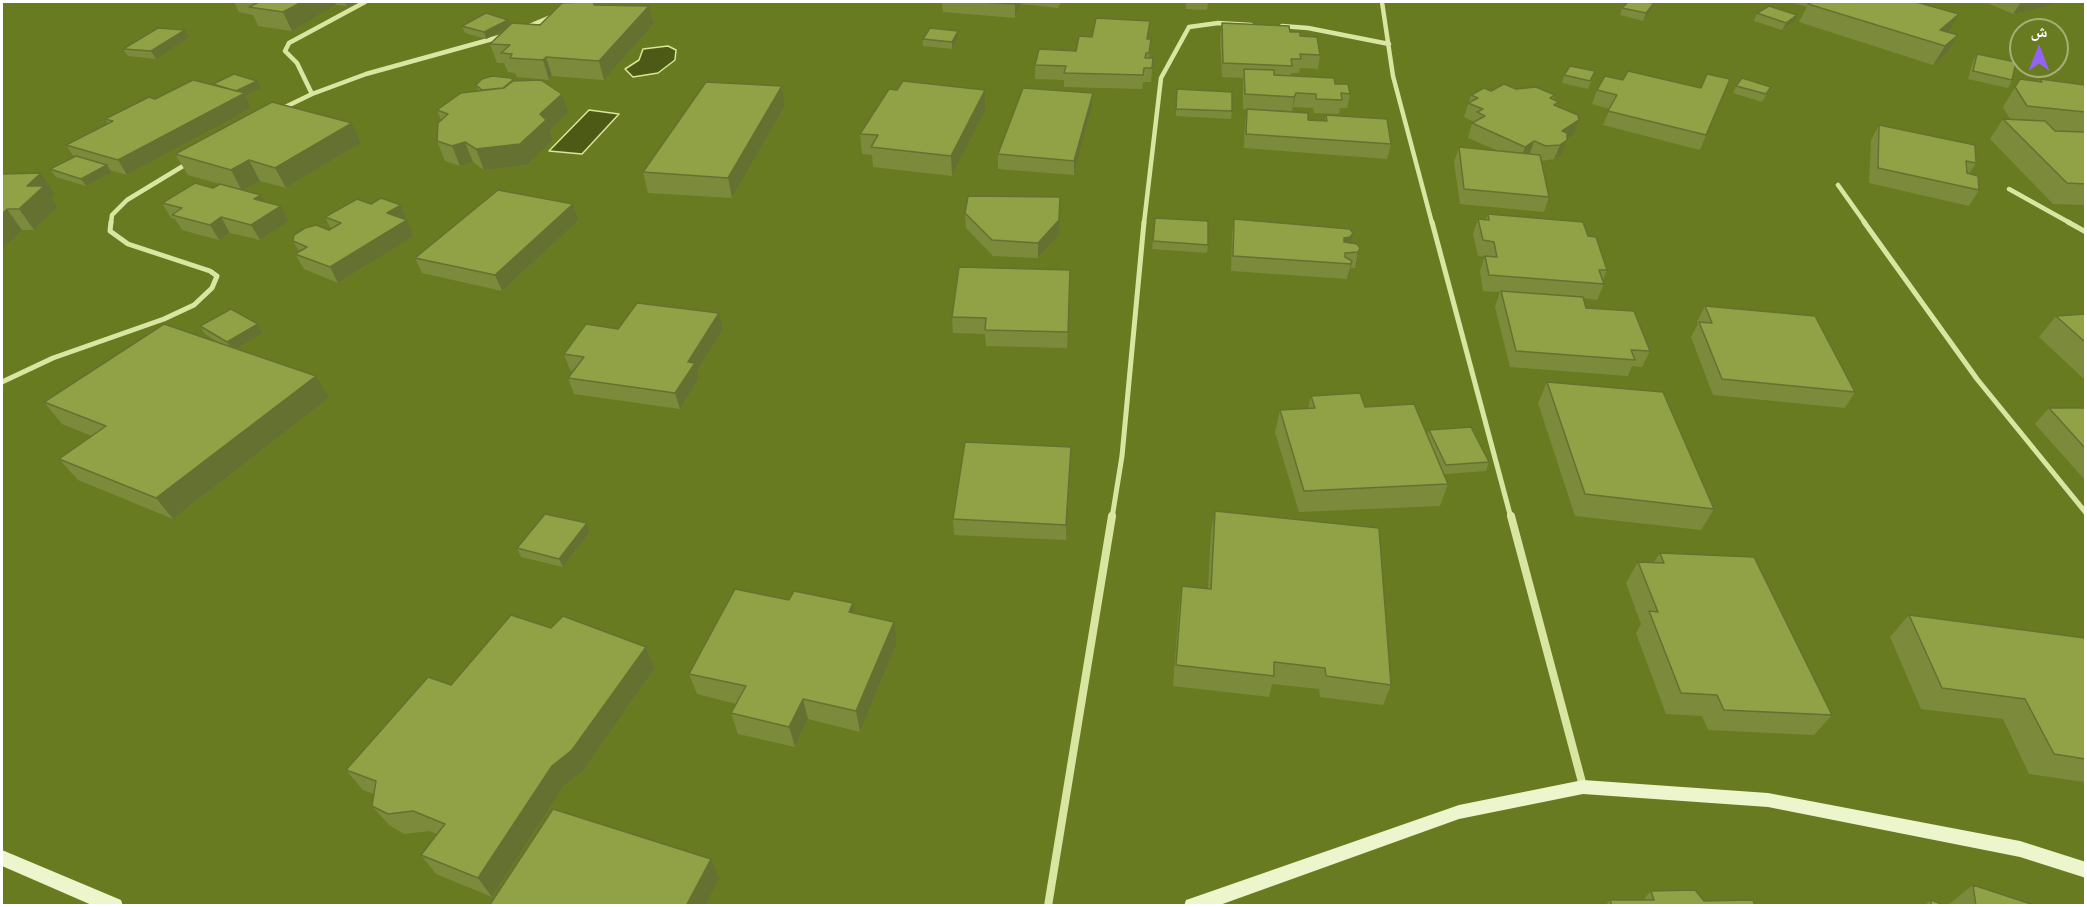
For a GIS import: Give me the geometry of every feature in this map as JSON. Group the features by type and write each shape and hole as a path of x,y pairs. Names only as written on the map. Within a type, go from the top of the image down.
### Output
{"street":[{"path":"312,94 297,63 285,51 290,43 302,34 364,2"},
{"path":"1382,2 1393,76 1583,787"},
{"path":"524,28 557,15"},
{"path":"1048,906 1122,456 1145,210 1161,78 1189,27 1218,23 1263,25"},
{"path":"1274,26 1308,28 1389,44"},
{"path":"271,114 312,94 366,74 507,34"},
{"path":"2,382 53,358 164,319 194,305 212,288 217,276 210,270 128,244 110,231 112,215 127,200 189,162"},
{"path":"1838,185 1977,379 2085,513"},
{"path":"2009,189 2085,232"},
{"path":"1192,906 1459,812 1583,787 1768,800 2020,849 2085,870"},
{"path":"2,858 115,906"}],"shaded area":[{"path":"668,46 676,50 675,60 658,73 633,77 625,69 639,60 643,49"},
{"path":"589,110 619,114 582,154 549,151"}],"building":[{"path":"259,2 302,2 283,12 249,7"},
{"path":"594,2 594,5 649,6 599,61 546,57 543,60 510,58 512,54 501,53 510,45 490,44 512,23 540,25 562,3"},
{"path":"982,2 1016,2 1015,4"},
{"path":"1628,2 1654,3 1646,13 1622,8"},
{"path":"1812,2 1916,2 1959,14 1940,30 1958,35 1945,46 1808,4"},
{"path":"1769,6 1797,15 1786,23 1757,13"},
{"path":"486,13 508,20 484,32 462,26"},
{"path":"1096,18 1150,21 1147,39 1151,39 1149,53 1146,53 1145,58 1153,58 1152,68 1144,68 1143,75 1064,73 1066,66 1035,65 1039,49 1076,51 1079,36 1092,37"},
{"path":"1222,23 1289,26 1290,32 1300,32 1300,36 1317,37 1320,55 1300,54 1301,59 1291,59 1292,66 1223,63"},
{"path":"158,28 185,30 151,51 123,49"},
{"path":"930,28 958,31 952,42 923,39"},
{"path":"1977,54 2009,61 2009,78 2012,78 2012,80 1973,71"},
{"path":"1570,66 1595,71 1590,81 1564,75"},
{"path":"1244,69 1274,70 1274,75 1334,78 1335,84 1348,84 1350,94 1341,93 1342,100 1316,99 1316,94 1296,93 1294,97 1245,94"},
{"path":"1628,71 1701,88 1707,74 1730,79 1706,135 1608,111 1617,95 1597,90 1605,76 1623,80"},
{"path":"234,74 257,81 236,91 213,84"},
{"path":"492,76 513,80 503,88 482,90 476,85 482,79"},
{"path":"1742,78 1771,87 1766,94 1736,86"},
{"path":"2020,79 2042,82 2040,79 2085,85 2085,112 2027,106 2015,87"},
{"path":"193,80 245,93 118,160 66,145 113,121 105,119 149,97 155,99"},
{"path":"541,80 562,94 540,114 546,120 520,144 476,149 465,142 452,146 437,141 438,123 448,114 437,110 461,93 504,88 513,81"},
{"path":"903,81 985,90 951,156 871,147 878,135 860,134 889,89 897,90"},
{"path":"706,82 782,86 728,178 643,172"},
{"path":"1504,84 1516,89 1536,87 1555,95 1550,98 1559,102 1554,105 1578,115 1579,120 1562,131 1567,133 1567,140 1560,145 1546,146 1534,141 1525,147 1472,123 1485,116 1477,112 1483,109 1468,103 1478,98 1471,95 1484,88 1491,91"},
{"path":"1023,88 1093,93 1074,161 998,154"},
{"path":"1177,89 1232,92 1232,111 1176,109"},
{"path":"272,102 352,123 275,168 249,160 231,170 175,154"},
{"path":"1247,109 1308,113 1308,120 1327,121 1326,115 1387,119 1391,144 1246,134"},
{"path":"2003,119 2045,121 2055,131 2085,132 2085,184 2067,183"},
{"path":"1879,125 1975,145 1976,163 1966,161 1967,173 1978,176 1979,190 1878,168"},
{"path":"1459,147 1540,155 1549,197 1464,189"},
{"path":"76,156 107,165 81,179 50,169"},
{"path":"41,173 27,186 44,186 19,209 7,209 2,214 2,174"},
{"path":"195,183 213,188 220,184 261,195 254,199 281,206 251,225 221,217 210,225 172,215 182,208 162,203"},
{"path":"498,190 573,204 495,275 415,258"},
{"path":"968,196 1060,197 1059,220 1038,243 992,240 965,213"},
{"path":"381,198 401,205 387,213 407,220 330,267 295,254 307,247 293,241 294,235 305,228 316,225 329,230 341,223 325,217 357,199 371,204"},
{"path":"1488,214 1583,222 1588,236 1596,237 1607,270 1599,270 1604,284 1489,275 1485,256 1497,257 1494,242 1483,240 1478,219 1489,220"},
{"path":"1155,218 1208,221 1208,245 1153,241"},
{"path":"1234,219 1350,229 1353,233 1350,237 1344,238 1344,242 1357,244 1360,248 1358,252 1345,253 1345,257 1352,261 1351,264 1233,256"},
{"path":"959,267 1070,270 1068,332 985,330 986,318 952,317"},
{"path":"1501,291 1583,297 1586,308 1634,311 1650,351 1631,350 1635,360 1516,351"},
{"path":"637,303 719,313 688,362 695,363 675,393 568,378 584,357 564,354 586,324 618,329"},
{"path":"1705,306 1815,316 1855,392 1722,379 1699,322 1712,323"},
{"path":"231,309 258,324 227,342 200,326"},
{"path":"2085,314 2085,342 2056,316"},
{"path":"164,324 316,376 156,498 59,459 106,426 44,402"},
{"path":"1547,382 1663,392 1714,509 1585,494"},
{"path":"1360,393 1365,407 1414,404 1448,484 1304,491 1280,410 1315,408 1311,396"},
{"path":"2049,408 2085,408 2085,448"},
{"path":"1471,427 1489,462 1446,465 1429,430"},
{"path":"965,442 1071,447 1066,525 953,519"},
{"path":"1215,511 1379,528 1391,685 1326,676 1325,668 1274,662 1274,676 1176,665 1182,586 1211,589"},
{"path":"545,514 587,523 559,559 517,548"},
{"path":"1660,553 1754,557 1832,715 1724,710 1717,695 1681,693 1649,611 1658,612 1638,562 1664,563"},
{"path":"735,589 789,600 794,591 853,603 849,612 894,622 856,711 803,699 789,727 731,713 746,686 689,674"},
{"path":"511,615 551,628 563,616 646,647 572,750 552,766 478,878 421,855 445,824 413,811 388,814 372,806 376,781 346,770 428,677 451,685"},
{"path":"1909,615 2085,638 2085,759 2054,754 2025,699 1942,688"},
{"path":"553,809 711,859 686,906 489,906"},
{"path":"1973,885 2034,905 2034,906 1976,906"},
{"path":"1695,890 1704,901 1753,900 1755,906 1612,906 1610,900 1654,900 1651,891"},
{"path":"1931,900 1946,906 1931,906"}]}
